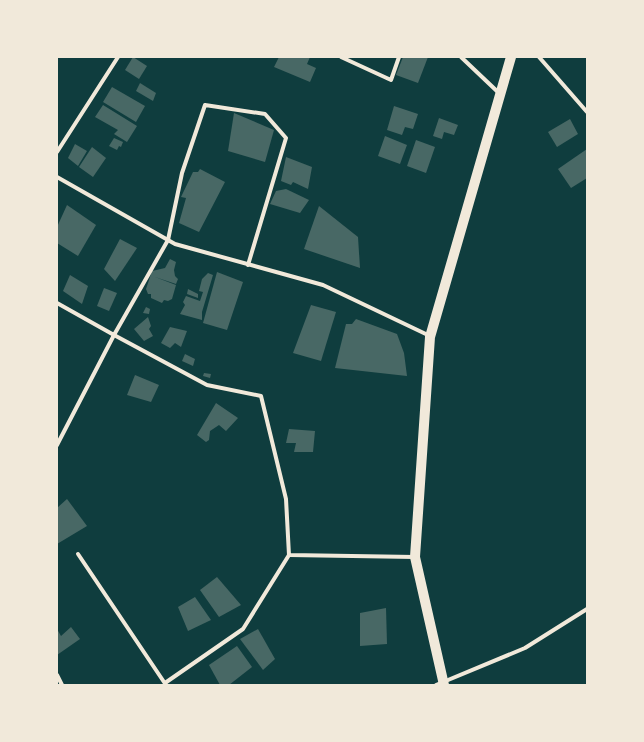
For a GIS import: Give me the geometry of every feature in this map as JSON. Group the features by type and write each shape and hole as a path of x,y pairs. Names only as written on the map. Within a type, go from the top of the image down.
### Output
{"main road":[{"path":"441,684 415,557 430,337 511,57"}],"street":[{"path":"57,152 118,57"},
{"path":"341,57 391,80 399,57"},
{"path":"461,57 500,94"},
{"path":"539,57 587,112"},
{"path":"57,445 114,335 168,240 182,173 205,105 265,114 286,138 248,264"},
{"path":"57,177 175,244 322,285 430,337"},
{"path":"57,303 207,385 261,396 286,500 289,555 243,629 166,684 78,554"},
{"path":"289,555 415,557"},
{"path":"441,684 525,648 587,609"},
{"path":"57,675 62,685"}],"building":[{"path":"133,57 147,66 139,79 125,70"},
{"path":"279,57 310,57 307,64 316,68 310,82 274,67"},
{"path":"403,57 428,57 418,83 396,75"},
{"path":"140,83 156,93 153,101 136,91"},
{"path":"112,87 145,106 136,122 103,102"},
{"path":"103,105 137,126 127,142 114,134 118,130 95,117"},
{"path":"394,106 418,114 413,129 405,127 402,135 387,130"},
{"path":"234,113 274,130 265,162 228,151"},
{"path":"439,118 458,125 454,135 444,132 442,139 433,136"},
{"path":"570,119 578,134 557,147 548,132"},
{"path":"385,136 407,145 400,164 378,156"},
{"path":"114,138 123,142 121,147 119,146 117,150 109,146"},
{"path":"416,140 435,147 426,173 407,166"},
{"path":"75,144 87,151 78,166 68,158"},
{"path":"92,147 106,158 93,177 79,167"},
{"path":"587,149 587,178 571,188 558,169"},
{"path":"286,157 312,167 308,189 293,182 291,185 281,181"},
{"path":"200,169 225,182 199,232 179,223 186,198 181,197 193,172 198,172"},
{"path":"286,189 309,200 300,213 270,204 276,191"},
{"path":"67,205 96,225 78,256 57,243 57,227"},
{"path":"319,206 358,237 360,268 304,249"},
{"path":"120,239 137,248 115,281 104,269"},
{"path":"170,259 176,262 174,270 175,276 178,279 176,284 155,277 176,285 172,299 168,301 164,300 162,303 151,298 151,294 148,294 146,289 152,271 165,268"},
{"path":"217,272 243,282 227,330 203,323"},
{"path":"208,273 213,275 202,312 202,320 180,314 185,305 183,302 186,296 200,301 203,292 199,291 202,279"},
{"path":"70,275 88,286 82,304 63,291"},
{"path":"104,288 117,293 109,311 97,306"},
{"path":"188,289 198,294 198,298 187,294"},
{"path":"311,305 336,312 321,361 293,353"},
{"path":"146,307 150,309 149,314 143,313"},
{"path":"148,317 151,326 149,329 153,336 144,341 134,329"},
{"path":"356,319 397,334 404,353 407,376 335,368 346,324 352,324"},
{"path":"170,327 187,331 181,347 175,343 170,348 161,343"},
{"path":"185,354 195,359 193,366 182,361"},
{"path":"204,373 211,374 210,378 203,376"},
{"path":"135,375 159,385 151,402 127,395"},
{"path":"216,403 238,418 226,431 219,425 210,431 209,440 206,442 197,435"},
{"path":"289,429 315,431 313,452 294,452 296,443 286,443"},
{"path":"67,499 87,526 57,544 57,508"},
{"path":"217,577 241,605 219,617 200,590"},
{"path":"195,597 211,620 188,631 178,607"},
{"path":"386,608 387,644 360,646 360,613"},
{"path":"71,627 80,639 57,655 57,629 61,636"},
{"path":"258,629 275,659 263,670 240,639"},
{"path":"237,646 252,667 229,685 220,685 209,665"}]}
